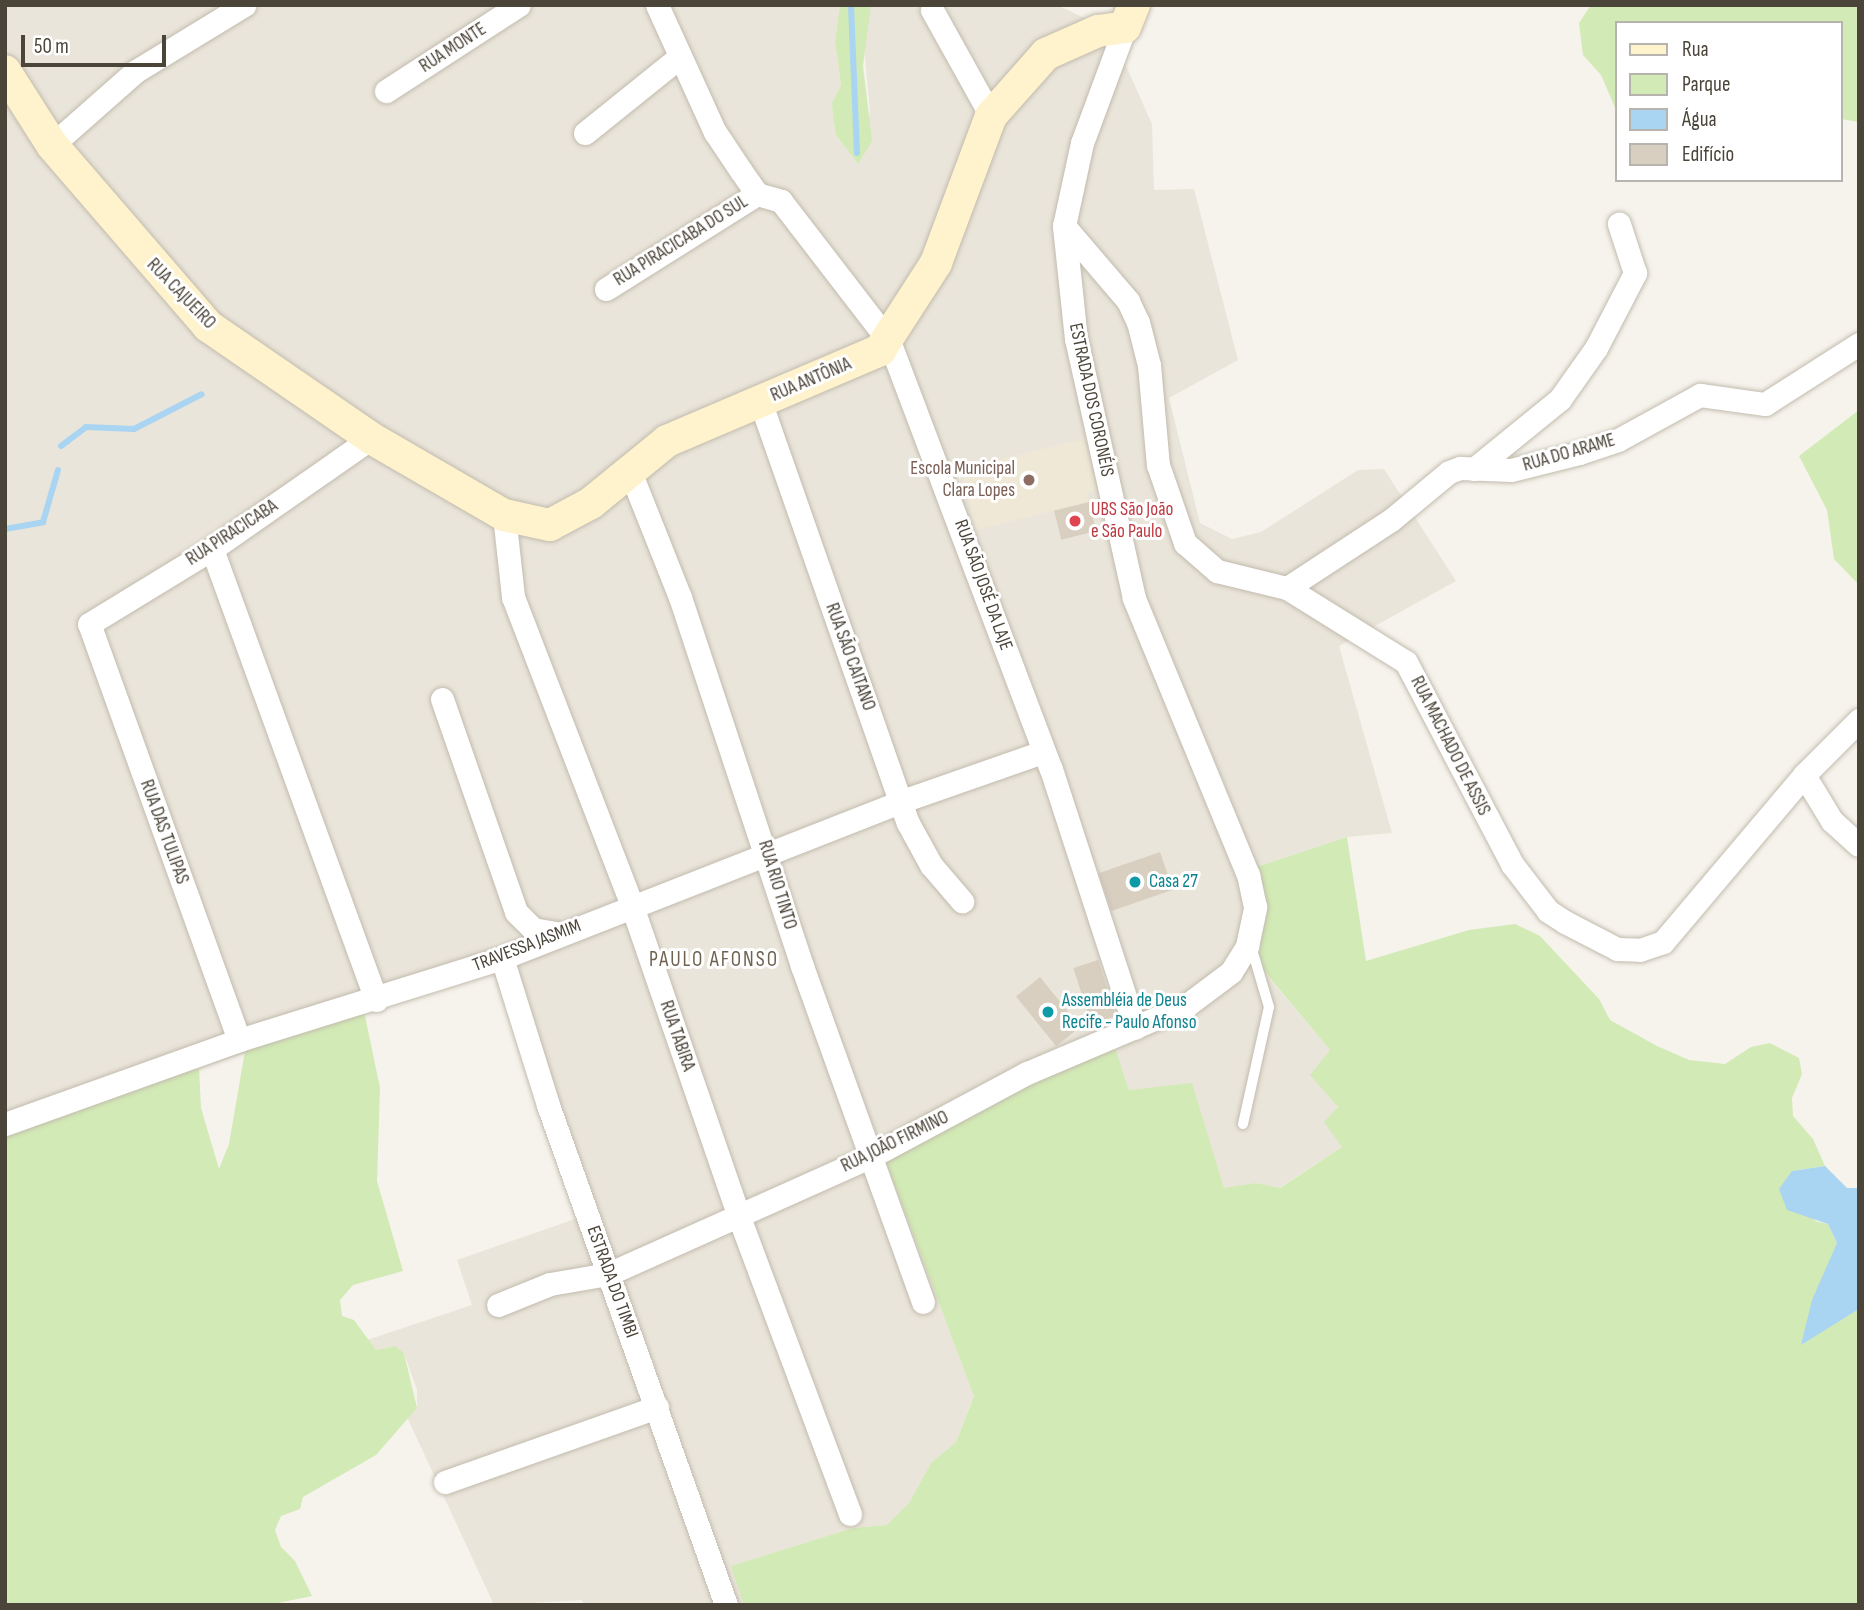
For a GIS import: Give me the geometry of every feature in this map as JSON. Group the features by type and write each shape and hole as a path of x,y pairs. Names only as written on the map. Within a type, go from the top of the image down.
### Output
{"street":[{"path":"52,145 101,96 244,5"},
{"name":"RUA MONTE","path":"386,91 519,5"},
{"name":"RUA SÃO JOSÉ DA LAJE","path":"657,5 677,59 715,132 757,194 781,201 889,341 1043,752 1135,1028"},
{"path":"932,10 991,116"},
{"name":"RUA ANTÔNIA","path":"371,438 505,515 551,525 592,503 629,469 667,441 870,355 889,341 936,263 991,116 1046,54 1129,16"},
{"name":"ESTRADA DOS CORONÉIS","path":"1129,16 1101,81 1065,226 1076,338 1134,598 1243,860 1252,933"},
{"path":"585,133 677,59"},
{"name":"RUA CAJUEIRO","path":"5,71 52,145 208,326 371,438"},
{"name":"RUA PIRACICABA DO SUL","path":"606,289 757,194"},
{"path":"1474,469 1560,399 1597,348 1634,273 1619,224"},
{"name":"RUA MACHADO DE ASSIS","path":"1065,226 1128,301 1138,323 1149,365 1158,465 1185,543 1217,571 1287,589 1406,662 1493,830 1532,892 1565,922 1617,949 1651,947 1672,934 1804,775 1859,720"},
{"name":"RUA DO ARAME","path":"1287,589 1391,520 1439,478 1460,468 1511,470 1618,440 1700,395 1765,404 1859,344"},
{"name":"RUA SÃO CAITANO","path":"760,401 919,845 962,901"},
{"name":"RUA PIRACICABA","path":"89,624 212,549 371,438"},
{"name":"RUA RIO TINTO","path":"629,469 680,597 923,1302"},
{"name":"RUA TABIRA","path":"505,515 513,597 632,906 739,1217 849,1514"},
{"path":"212,549 376,1000"},
{"name":"RUA DAS TULIPAS","path":"89,624 239,1040"},
{"path":"442,699 516,912 533,929 562,934"},
{"name":"TRAVESSA JASMIM","path":"5,1124 239,1040 376,1000 502,958 632,906 769,857 902,801 1043,752"},
{"path":"1804,775 1827,814 1859,845"},
{"name":"RUA JOÃO FIRMINO","path":"498,1305 550,1284 608,1274 872,1156 1027,1073 1135,1028 1213,988 1231,972 1252,933"},
{"name":"ESTRADA DO TIMBI","path":"502,958 608,1274 726,1605"},
{"path":"445,1482 657,1407"}],"lane":[{"path":"1243,1124 1269,1007 1252,933"}],"shaded area":[{"path":"5,5 840,5 835,42 841,85 832,103 833,118 836,135 858,164 870,112 863,34 871,5 1057,5 1110,30 1152,124 1154,190 1194,189 1238,360 1169,398 1200,523 1232,539 1261,532 1358,470 1384,469 1456,581 1339,646 1392,833 1347,837 1256,867 1265,923 1255,961 1330,1050 1342,1147 1279,1188 1256,1183 1224,1189 1192,1084 1129,1090 1114,1046 884,1158 974,1395 956,1442 931,1463 909,1503 887,1525 853,1528 732,1566 744,1605 584,1605 582,1600 494,1605 407,1417 417,1408 417,1390 404,1353 395,1346 376,1350 367,1340 472,1305 457,1260 578,1218 493,970 5,1134"},
{"name":"Escola Municipal Clara Lopes","path":"1084,439 1097,490 1087,493 1089,502 976,530 961,469"}],"green space":[{"path":"840,5 871,5 863,66 872,141 858,164 836,135 833,118 832,103 841,85 835,42"},
{"path":"1591,5 1859,5 1859,122 1843,119 1843,21 1616,21 1616,110 1601,75 1583,55 1579,23"},
{"path":"1859,410 1859,585 1834,559 1827,510 1799,456"},
{"path":"1347,837 1366,961 1469,930 1515,924 1540,936 1599,999 1610,1020 1657,1046 1689,1060 1725,1064 1751,1047 1770,1043 1799,1058 1802,1074 1792,1098 1793,1116 1813,1139 1825,1166 1792,1171 1815,1221 1828,1224 1837,1243 1801,1344 1859,1309 1859,1605 744,1605 731,1566 853,1528 887,1525 909,1503 931,1463 956,1442 974,1396 884,1157 1114,1045 1129,1090 1192,1083 1224,1188 1256,1183 1280,1188 1342,1147 1324,1122 1338,1107 1310,1075 1330,1050 1255,960 1265,923 1256,867"},
{"path":"364,1011 380,1088 377,1181 403,1271 353,1285 340,1300 342,1316 354,1320 376,1350 395,1346 404,1353 417,1408 376,1455 303,1497 300,1509 281,1516 275,1530 281,1547 295,1561 312,1596 268,1605 5,1605 5,1134 199,1068 201,1108 219,1169 229,1144 245,1051"}],"water":[{"path":"1825,1166 1847,1188 1859,1188 1859,1309 1801,1345 1812,1300 1837,1243 1828,1224 1787,1210 1779,1189 1792,1171"}],"building":[{"name":"UBS São João e São Paulo","path":"1089,502 1096,531 1061,540 1054,511"},
{"name":"Casa 27","path":"1160,852 1173,890 1112,911 1099,873"},
{"path":"1098,960 1116,1016 1092,1024 1073,968"},
{"name":"Assembléia de Deus Recife - Paulo Afonso","path":"1040,977 1080,1027 1056,1046 1016,997"}],"waterway":[{"path":"851,5 857,153"},
{"path":"61,446 86,427 134,429 202,394"},
{"path":"5,529 43,522 58,470"}],"place":[{"name":"Escola Municipal Clara Lopes","path":"1029,480"},
{"name":"UBS São João e São Paulo","path":"1075,521"},
{"name":"Casa 27","path":"1135,882"},
{"name":"Assembléia de Deus Recife - Paulo Afonso","path":"1048,1012"}],"district":[{"name":"PAULO AFONSO","path":"714,960"}]}
